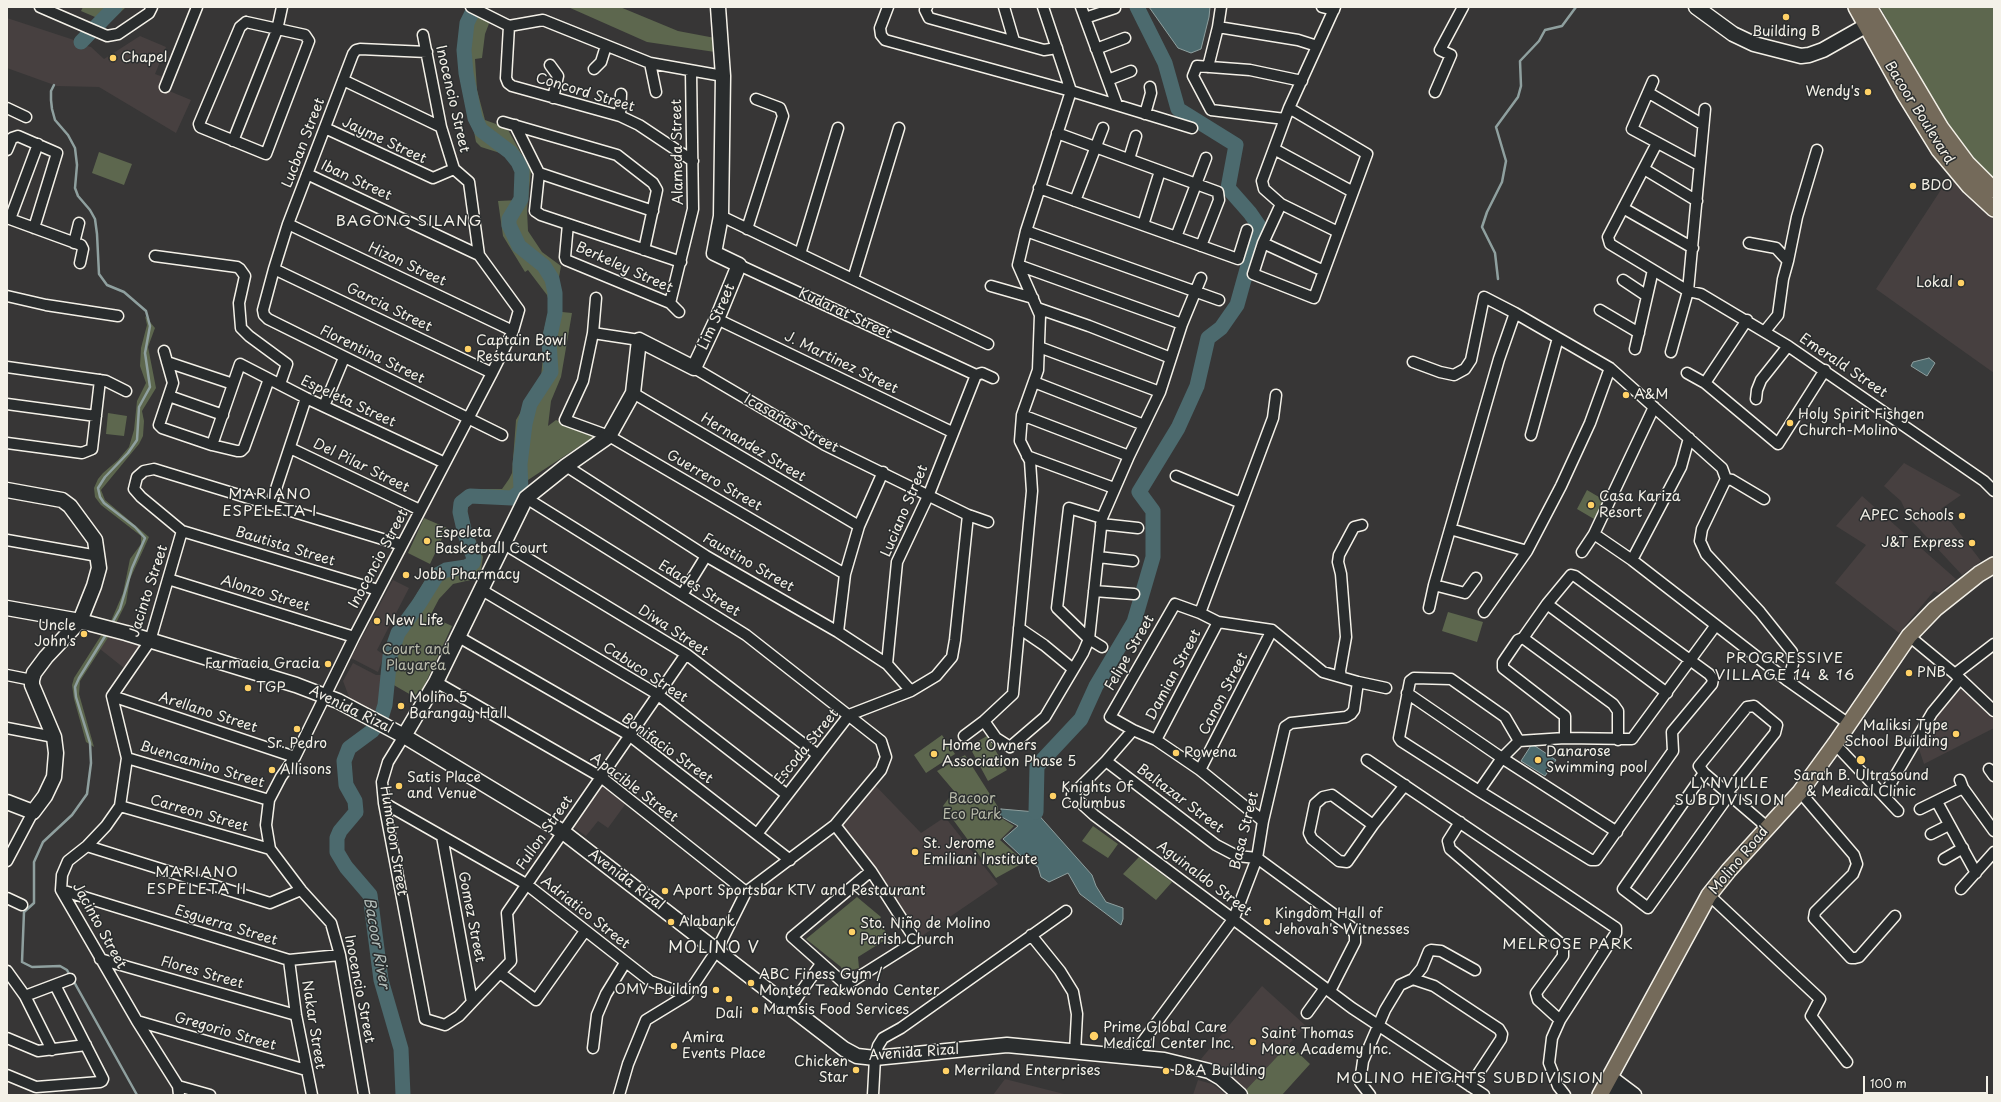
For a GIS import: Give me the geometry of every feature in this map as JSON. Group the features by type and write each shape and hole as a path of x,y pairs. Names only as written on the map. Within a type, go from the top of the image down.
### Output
{"main road":[{"path":"718,7 723,76 721,216"},
{"path":"1696,7 1733,34 1754,44 1801,56 1816,53 1871,17"},
{"name":"Bacoor Boulevard","path":"1856,7 1871,17 1914,110 1939,150 1994,190"},
{"name":"Bacoor Boulevard","path":"1962,168 1994,209"},
{"name":"Kudarat Street","path":"721,216 714,253 739,265"},
{"name":"Lim Street","path":"694,368 717,319 739,265"},
{"name":"Icasañas Street","path":"639,340 694,368"},
{"name":"Humabon Street","path":"404,736 436,682 457,636 526,498 566,466 609,436 633,393 639,340"},
{"path":"7,490 62,500 70,506 95,540 99,568 94,586 80,621 46,656 34,673 32,680 32,685 54,736 56,753 54,777 45,796 32,812 7,802"},
{"name":"Molino Road","path":"1608,1088 1710,895 1729,870 1800,792 1849,724 1909,636 1936,609 1979,574 1994,565"},
{"name":"Avenida Rizal","path":"7,608 80,621 326,695 378,722 404,736 563,832 844,1049 857,1056 875,1058 1007,1045 1164,1060 1209,1071 1221,1078 1240,1095"},
{"path":"1608,1088 1634,1095"}],"street":[{"path":"40,7 107,36 118,34 149,13 152,7"},
{"path":"165,87 197,7"},
{"path":"233,141 278,30 282,7"},
{"path":"471,7 509,26 542,20 650,63 723,76"},
{"path":"888,7 880,28 881,35 885,40 1071,91 1192,128"},
{"path":"927,7 925,10 929,18 1044,50 1057,48"},
{"path":"1004,7 1014,42"},
{"path":"964,736 984,721 1013,694 1032,491 1030,461 1020,441 1022,415 1038,370 1040,315 1018,265 1026,230 1071,91 1043,7"},
{"path":"1081,7 1117,105"},
{"path":"1208,66 1218,28 1221,7"},
{"path":"1322,7 1335,8 1289,108 1262,181 1264,189 1282,204 1338,232"},
{"path":"1435,92 1451,55 1440,50 1463,7"},
{"path":"1085,18 1115,8"},
{"path":"246,22 278,30 305,35 309,41 268,152 264,154 202,129 199,124 242,24 246,22"},
{"name":"Concord Street","path":"509,26 506,78 508,83 512,86 620,116 639,125 692,160"},
{"path":"1218,28 1298,40 1317,46"},
{"name":"Inocencio Street","path":"364,1095 340,955 331,923 301,890 270,849 266,825 269,800 281,777 295,757 378,590 492,373 513,331 519,310 479,255 469,182 454,169 441,127 423,35"},
{"path":"1096,49 1125,38"},
{"path":"594,69 601,62 606,46"},
{"name":"Lucban Street","path":"264,315 274,269 288,224 356,50 426,52"},
{"path":"650,63 656,92"},
{"path":"550,65 558,76 553,98"},
{"path":"1285,119 1211,110 1193,76 1197,66 1250,70 1302,81"},
{"name":"Alameda Street","path":"670,303 694,209 690,71"},
{"path":"1108,80 1131,71"},
{"path":"343,80 441,127"},
{"path":"1653,81 1632,129 1699,165"},
{"path":"1144,114 1151,93 1150,87"},
{"path":"1649,93 1702,124"},
{"path":"620,116 621,94"},
{"path":"747,228 783,116 780,108 756,99"},
{"path":"7,108 26,117"},
{"path":"1282,204 1262,243 1253,274 1314,298 1367,154 1289,108"},
{"path":"1671,352 1688,291 1697,201 1702,124 1705,109"},
{"path":"503,122 617,155 656,186 653,211 644,250"},
{"path":"515,125 539,173 535,211 541,215 681,262"},
{"name":"Jayme Street","path":"325,128 433,178 454,169"},
{"path":"800,254 838,128"},
{"path":"853,279 899,128"},
{"path":"1075,201 1103,128"},
{"path":"1057,133 1218,192 1220,196 1202,246"},
{"path":"7,150 15,136 58,153 34,228"},
{"path":"1129,159 1136,136"},
{"path":"1657,142 1623,208 1693,248"},
{"path":"38,144 9,218 83,246 80,263"},
{"path":"1274,149 1353,192"},
{"path":"1765,331 1778,315 1783,279 1797,217 1817,150"},
{"path":"1176,237 1206,158"},
{"path":"1644,169 1697,201"},
{"path":"1143,225 1160,171"},
{"path":"539,173 653,211"},
{"name":"Iban Street","path":"307,174 479,255"},
{"path":"1039,188 1238,259 1247,230"},
{"name":"Emerald Street","path":"1623,208 1608,237 1608,241 1688,291 1701,294 1765,331 1825,370 1984,481 1994,491"},
{"path":"721,216 988,344"},
{"path":"74,243 79,223"},
{"name":"Hizon Street","path":"288,224 513,331"},
{"name":"Berkeley Street","path":"568,224 566,260 670,303 679,312"},
{"path":"1026,230 1219,300"},
{"path":"1262,243 1324,271"},
{"path":"1749,243 1776,248 1788,261"},
{"path":"155,256 240,269 245,276 239,303 241,328 249,336 287,364 280,384"},
{"name":"Kudarat Street","path":"739,265 976,375 982,373 994,378"},
{"path":"1018,265 1182,324"},
{"name":"Garcia Street","path":"274,269 492,373"},
{"path":"1635,349 1653,270"},
{"path":"984,721 996,738 1010,747 1045,716 1083,653 1089,639 1101,521 1114,488 1160,392 1182,324 1201,278"},
{"path":"1623,280 1647,296"},
{"path":"991,286 1032,298"},
{"path":"7,296 46,305 118,316"},
{"path":"1413,362 1440,372 1454,375 1465,369 1471,360 1484,297 1515,313 1610,368 1722,468 1726,479 1702,529 1700,541 1706,554 1760,612 1792,652 1793,664 1788,681"},
{"path":"593,333 596,298"},
{"path":"1037,308 1089,326 1171,358"},
{"path":"1600,310 1639,333"},
{"path":"1429,608 1434,585 1499,359 1515,313"},
{"name":"Florentina Street","path":"264,315 268,319 344,358 502,435"},
{"name":"J. Martinez Street","path":"717,319 952,432"},
{"path":"1705,383 1747,320"},
{"name":"Icasañas Street","path":"593,333 639,340"},
{"name":"Guerrero Street","path":"593,333 583,380 565,420 609,436 845,574"},
{"path":"1531,435 1558,338"},
{"path":"1756,399 1757,390 1761,380 1788,346"},
{"path":"1039,347 1160,392"},
{"path":"164,351 173,383 159,425 162,428 212,444 241,451 244,448 268,379"},
{"path":"324,406 344,358"},
{"path":"167,362 233,384 212,444"},
{"name":"Espeleta Street","path":"233,384 240,364 306,398 445,463"},
{"path":"7,366 106,381 126,391"},
{"name":"Icasañas Street","path":"694,368 825,445 928,494 968,515 988,522"},
{"path":"1484,612 1527,551 1561,486 1590,424 1610,368"},
{"path":"1687,373 1705,383 1778,444 1825,370"},
{"name":"Luciano Street","path":"887,664 897,562 928,494 976,375"},
{"path":"7,443 82,453 92,449 100,380"},
{"path":"1034,382 1144,424"},
{"name":"Hernandez Street","path":"633,393 858,526"},
{"path":"1276,395 1273,418 1200,613 1218,622 1272,630 1323,672 1386,688"},
{"path":"169,396 223,415"},
{"path":"271,504 306,398"},
{"path":"7,404 96,416"},
{"path":"1582,552 1594,534 1654,407"},
{"path":"1022,415 1129,456"},
{"path":"1632,560 1681,467 1689,438"},
{"name":"Del Pilar Street","path":"290,448 420,510"},
{"path":"1028,456 1114,488"},
{"name":"Faustino Street","path":"566,466 706,556 838,632 887,664 911,691"},
{"path":"182,531 141,498 134,489 137,477 144,471 154,470 271,504 402,545"},
{"path":"838,632 845,574 858,526 883,472"},
{"path":"1176,476 1241,503"},
{"path":"1726,479 1735,482 1764,499"},
{"name":"Edades Street","path":"526,498 746,635 849,715 881,742 886,757 881,770 835,825 746,892"},
{"path":"1102,648 1089,639 1057,608 1069,508 1101,521 1138,528"},
{"name":"Escoda Street","path":"758,834 786,794 849,715 911,691 936,676 952,657 968,515"},
{"path":"1339,677 1346,637 1339,555 1354,527 1362,524"},
{"path":"1450,529 1527,551"},
{"name":"Jacinto Street","path":"178,1090 60,890 62,875 68,861 87,846 106,826 120,806 127,758 112,696 150,641 182,531"},
{"name":"Bautista Street","path":"182,531 378,590"},
{"path":"1594,534 1632,560 1788,681 1849,724"},
{"path":"7,540 98,556"},
{"name":"Diwa Street","path":"504,544 686,654 818,755"},
{"path":"682,595 706,556"},
{"path":"1098,557 1133,561"},
{"path":"1519,741 1505,717 1451,679 1414,678 1408,683 1400,739 1479,791 1591,860 1598,859 1673,751 1672,732 1712,684 1711,676 1572,575 1567,578 1523,638 1518,640 1503,662 1503,668 1565,716 1566,738"},
{"path":"1434,585 1465,593 1476,578"},
{"name":"Alonzo Street","path":"168,579 354,637"},
{"name":"Cabuco Street","path":"480,589 657,694 786,794"},
{"path":"1094,591 1134,594"},
{"name":"Felipe Street","path":"1133,730 1110,717 1175,604 1200,613"},
{"path":"1547,604 1667,693"},
{"name":"Damian Street","path":"1156,740 1218,622"},
{"path":"1479,791 1502,758 1519,741 1566,738 1628,740 1633,738 1716,625"},
{"path":"1019,628 1044,645 1073,669"},
{"name":"Canon Street","path":"1200,770 1272,630"},
{"name":"Bonifacio Street","path":"457,636 629,735 790,860"},
{"path":"1909,636 1958,677 1994,712"},
{"path":"1523,638 1613,704 1618,711 1618,740"},
{"path":"1884,795 1932,713 1958,677 1994,644"},
{"name":"Fullon Street","path":"445,1025 459,1016 511,961 507,913 686,654"},
{"path":"7,675 32,680"},
{"name":"Apacible Street","path":"436,682 601,777 746,892"},
{"name":"Basa Street","path":"1133,1058 1138,1048 1234,918 1257,858 1263,821 1285,727 1291,723 1346,717 1351,714 1354,710 1358,682"},
{"path":"1407,693 1502,758 1617,832"},
{"name":"Arellano Street","path":"112,696 295,757"},
{"path":"1704,773 1623,889 1648,908 1728,794 1775,732 1777,725 1754,706 1747,707 1699,766 1704,773 1728,794 1767,827"},
{"path":"7,728 54,736"},
{"path":"1106,761 1133,730 1156,740 1200,770 1263,821"},
{"name":"Humabon Street","path":"404,736 388,762 382,782 384,803 425,1020 445,1025"},
{"path":"1835,744 1898,811"},
{"name":"Buencamino Street","path":"127,758 269,800"},
{"path":"1367,760 1616,928 1616,934 1560,1020 1552,1038 1549,1063 1558,1086 1565,1095"},
{"name":"Aguinaldo Street","path":"1106,761 1072,795 1094,814 1328,990 1484,1095"},
{"name":"Baltazar Street","path":"1106,761 1216,845 1238,856 1257,858 1351,927 1355,935 1355,942 1328,990"},
{"path":"1920,809 1937,802 1961,784 1990,819 1994,831"},
{"path":"1373,825 1332,795 1323,797 1315,804 1309,833 1312,839 1339,861 1347,862 1373,825 1405,785"},
{"path":"1800,792 1854,856 1857,864 1853,874 1815,912 1814,918 1852,958 1855,958 1859,957 1895,916"},
{"path":"1937,802 1976,872"},
{"name":"Adriatico Street","path":"384,803 526,884 650,982 687,995"},
{"name":"Carreon Street","path":"120,806 270,849"},
{"path":"7,861 32,812"},
{"path":"1460,822 1448,841 1450,848 1560,942 1563,948 1563,956 1536,993 1538,1000 1560,1020"},
{"path":"1931,834 1949,824"},
{"path":"835,825 871,871 916,940 846,985 821,964 792,936 871,871"},
{"name":"Gomez Street","path":"442,836 472,1002"},
{"path":"87,846 270,903 301,890"},
{"path":"1944,859 1963,848"},
{"path":"1961,889 1994,852"},
{"name":"Esguerra Street","path":"60,890 289,960 340,955"},
{"path":"619,1095 628,1064 646,1020 687,995 717,950 746,892"},
{"path":"1710,895 1820,999 1811,1016 1847,1062"},
{"path":"7,898 22,905"},
{"path":"873,1095 875,1058 878,1046 883,1038 901,1028 1066,911"},
{"path":"500,973 536,1000 585,931"},
{"path":"1031,935 1060,971 1074,992 1078,1014 1075,1052"},
{"path":"1370,1095 1360,1082 1363,1061 1385,1010 1400,985 1413,979 1422,968 1431,950 1441,951 1475,970"},
{"name":"Flores Street","path":"100,959 296,1015"},
{"name":"Nakar Street","path":"289,960 296,1015 312,1095"},
{"path":"593,1048 597,1015 606,994 626,963"},
{"path":"790,1007 821,964"},
{"path":"7,970 25,996 52,1050"},
{"path":"25,996 70,979"},
{"path":"1413,979 1434,986 1499,1029 1502,1034 1501,1039 1470,1086"},
{"path":"7,1075 36,1087 100,1082 103,1078 55,985"},
{"path":"1307,1012 1328,990"},
{"name":"Gregorio Street","path":"137,1021 306,1070"},
{"path":"7,1038 38,1051 86,1045"},
{"path":"1552,1071 1574,1095"},
{"path":"178,1090 210,1095"}],"shaded area":[{"path":"7,18 91,47 104,59 140,36 166,47 155,74 166,78 162,88 191,100 176,133 99,87 57,86 7,68"},
{"path":"1950,176 1994,217 1994,373 1876,289"},
{"path":"1904,463 1961,495 1941,509 1981,561 1962,575 1909,518 1901,501 1884,486"},
{"path":"1862,496 1956,579 1939,593 1934,591 1899,633 1835,583 1866,545 1836,526"},
{"path":"393,580 409,588 377,650 384,655 378,672 351,658"},
{"path":"109,636 145,645 124,668 100,649"},
{"path":"353,663 376,675 385,675 379,717 351,702 343,681"},
{"path":"1960,687 1994,719 1994,728 1924,764 1917,743 1934,716"},
{"name":"St. Jerome Emiliani Institute","path":"872,782 921,833 945,817 998,884 916,940 836,825"},
{"path":"602,784 627,802 608,828 598,821 586,836 572,826"},
{"name":"Saint Thomas More Academy Inc.","path":"1262,986 1306,1026 1246,1090 1220,1069 1201,1059"},
{"path":"1005,1079 1068,1095 993,1095"},
{"path":"1198,1080 1212,1084 1227,1095 1193,1095"}],"green space":[{"path":"83,7 126,7 109,23 81,11"},
{"path":"568,7 620,7 678,31 715,38 715,52 647,42"},
{"path":"1880,7 1994,7 1994,180 1970,154 1935,108"},
{"name":"Court and Playarea","path":"468,9 490,21 485,34 482,58 475,59 477,90 485,120 507,128 531,171 527,210 528,231 542,252 561,266 558,283 562,301 562,312 572,313 561,377 551,401 548,426 556,420 595,436 528,480 519,501 505,504 471,502 467,509 469,525 483,557 481,570 475,579 453,584 439,599 430,616 452,626 418,699 392,684 385,719 379,717 388,645 393,633 432,569 466,564 469,557 454,510 457,497 477,489 502,489 512,473 516,420 541,377 543,356 542,338 550,305 547,295 528,270 525,272 503,236 498,201 519,200 520,178 509,160 500,153 481,147 476,142 464,80 460,37"},
{"path":"99,152 132,164 124,185 92,173"},
{"path":"145,316 155,328 148,347 156,388 142,411 144,421 143,436 139,444 101,490 105,500 149,537 130,579 126,603 116,623 111,621 123,593 130,559 141,544 141,536 101,505 95,497 94,488 98,479 103,473 118,460 129,447 134,430 137,401 146,383 140,366 141,348 147,325"},
{"path":"108,413 127,416 124,436 106,434"},
{"name":"Casa Kariza Resort","path":"1587,490 1604,500 1594,519 1577,509"},
{"name":"Espeleta Basketball Court","path":"424,518 447,528 430,564 408,553"},
{"path":"1448,612 1483,622 1477,642 1442,631"},
{"path":"102,634 109,636 80,681 79,694 94,747 86,742 74,699 72,685 74,678"},
{"name":"Home Owners Association Phase 5","path":"942,735 955,754 926,773 914,755"},
{"path":"987,736 1007,770 988,781 969,746"},
{"name":"Bacoor Eco Park","path":"965,755 998,807 998,816 1014,826 1000,840 1025,862 996,878 943,806 954,791 937,771"},
{"path":"1093,826 1118,844 1108,858 1082,841"},
{"path":"1139,857 1172,882 1156,900 1123,874"},
{"path":"857,897 881,917 878,922 890,937 858,957 859,968 843,973 841,967 806,939"},
{"path":"1289,1044 1310,1064 1282,1095 1245,1095 1243,1093"}],"water":[{"path":"1149,7 1210,7 1201,49 1191,53 1178,48"},
{"path":"1929,358 1935,363 1927,376 1911,366 1913,362"},
{"name":"Danarose Swimming pool","path":"1532,744 1556,760 1545,776 1521,761"},
{"path":"1001,809 1036,812 1092,875 1096,886 1106,902 1123,908 1123,919 1121,925 1080,894 1068,873 1049,882 1041,877 1038,867 1020,855 1003,839 1018,826 1000,816"}],"waterway":[{"path":"81,42 115,7"},
{"name":"Bacoor River","path":"403,1095 401,1049 381,980 370,895 346,867 337,852 337,838 340,831 356,812 355,801 346,785 344,761 349,748 372,731 380,721 385,705 390,656 398,633 419,604 437,575 446,570 466,567 473,563 474,558 465,534 460,512 461,503 470,496 512,498 521,491 520,464 525,424 530,404 551,372 549,341 555,313 555,293 552,279 544,266 519,246 509,225 509,219 521,199 522,171 518,162 510,152 481,130 475,118 466,73 464,50 467,23 475,7"},
{"path":"1036,812 1037,766 1081,719 1096,686 1134,622 1153,557 1153,511 1139,492 1178,428 1197,386 1208,338 1221,328 1237,305 1259,226 1250,213 1228,188 1236,145 1178,109 1165,63 1137,7"},
{"path":"1498,279 1495,253 1482,227 1487,212 1502,182 1506,161 1496,127 1518,97 1521,86 1520,61 1539,41 1545,30 1562,26 1576,7"},
{"path":"54,85 51,91 51,100 55,120 68,135 75,148 77,165 75,188 78,196 90,210 95,219 99,274 107,285 124,292 146,311 150,326 145,353 150,387 139,407 137,440 128,453 105,477 98,488 100,497 104,503 135,527 145,538 132,568 120,609 111,625"},
{"path":"70,976 67,970 60,966 32,967 22,962 24,912 34,903 34,862 43,842 72,815 87,794 91,763 90,743 76,697 75,687 107,633"},
{"path":"73,980 137,1095"}],"place":[{"name":"Building B","path":"1786,17"},
{"name":"Chapel","path":"113,58"},
{"name":"Wendy's","path":"1868,92"},
{"name":"BDO","path":"1913,186"},
{"name":"Lokal","path":"1961,283"},
{"name":"Captain Bowl Restaurant","path":"468,349"},
{"name":"A&M","path":"1626,395"},
{"name":"Holy Spirit Fishgen Church-Molino","path":"1790,423"},
{"name":"Casa Kariza Resort","path":"1591,505"},
{"name":"APEC Schools","path":"1962,516"},
{"name":"Espeleta Basketball Court","path":"427,541"},
{"name":"J&T Express","path":"1972,543"},
{"name":"Jobb Pharmacy","path":"406,575"},
{"name":"New Life","path":"377,621"},
{"name":"Uncle John's","path":"84,634"},
{"name":"Farmacia Gracia","path":"328,664"},
{"name":"PNB","path":"1909,673"},
{"name":"TGP","path":"248,688"},
{"name":"Molino 5 Barangay Hall","path":"401,706"},
{"name":"Sr. Pedro","path":"297,729"},
{"name":"Maliksi Type School Building","path":"1956,734"},
{"name":"Rowena","path":"1176,753"},
{"name":"Home Owners Association Phase 5","path":"934,754"},
{"name":"Danarose Swimming pool","path":"1538,760"},
{"name":"Sarah B. Ultrasound & Medical Clinic","path":"1861,760"},
{"name":"Allisons","path":"272,770"},
{"name":"Satis Place and Venue","path":"399,786"},
{"name":"Knights Of Columbus","path":"1053,796"},
{"name":"St. Jerome Emiliani Institute","path":"915,852"},
{"name":"Aport Sportsbar KTV and Restaurant","path":"665,891"},
{"name":"Alabank","path":"671,922"},
{"name":"Kingdom Hall of Jehovah's Witnesses","path":"1267,922"},
{"name":"Sto. Niño de Molino Parish Church","path":"852,932"},
{"name":"ABC Finess Gym / Montea Teakwondo Center","path":"751,983"},
{"name":"OMV Building","path":"716,990"},
{"name":"Dali","path":"729,999"},
{"name":"Mamsis Food Services","path":"755,1010"},
{"name":"Prime Global Care Medical Center Inc.","path":"1094,1036"},
{"name":"Saint Thomas More Academy Inc.","path":"1253,1042"},
{"name":"Amira Events Place","path":"674,1046"},
{"name":"Chicken Star","path":"856,1070"},
{"name":"Merriland Enterprises","path":"946,1071"},
{"name":"D&A Building","path":"1166,1071"}],"district":[{"name":"BAGONG SILANG","path":"409,222"},
{"name":"MARIANO ESPELETA I","path":"270,504"},
{"name":"PROGRESSIVE VILLAGE 14 & 16","path":"1785,668"},
{"name":"LYNVILLE SUBDIVISION","path":"1730,792"},
{"name":"MARIANO ESPELETA II","path":"197,882"},
{"name":"MELROSE PARK","path":"1568,945"},
{"name":"MOLINO V","path":"714,949"},
{"name":"MOLINO HEIGHTS SUBDIVISION","path":"1470,1079"}]}
